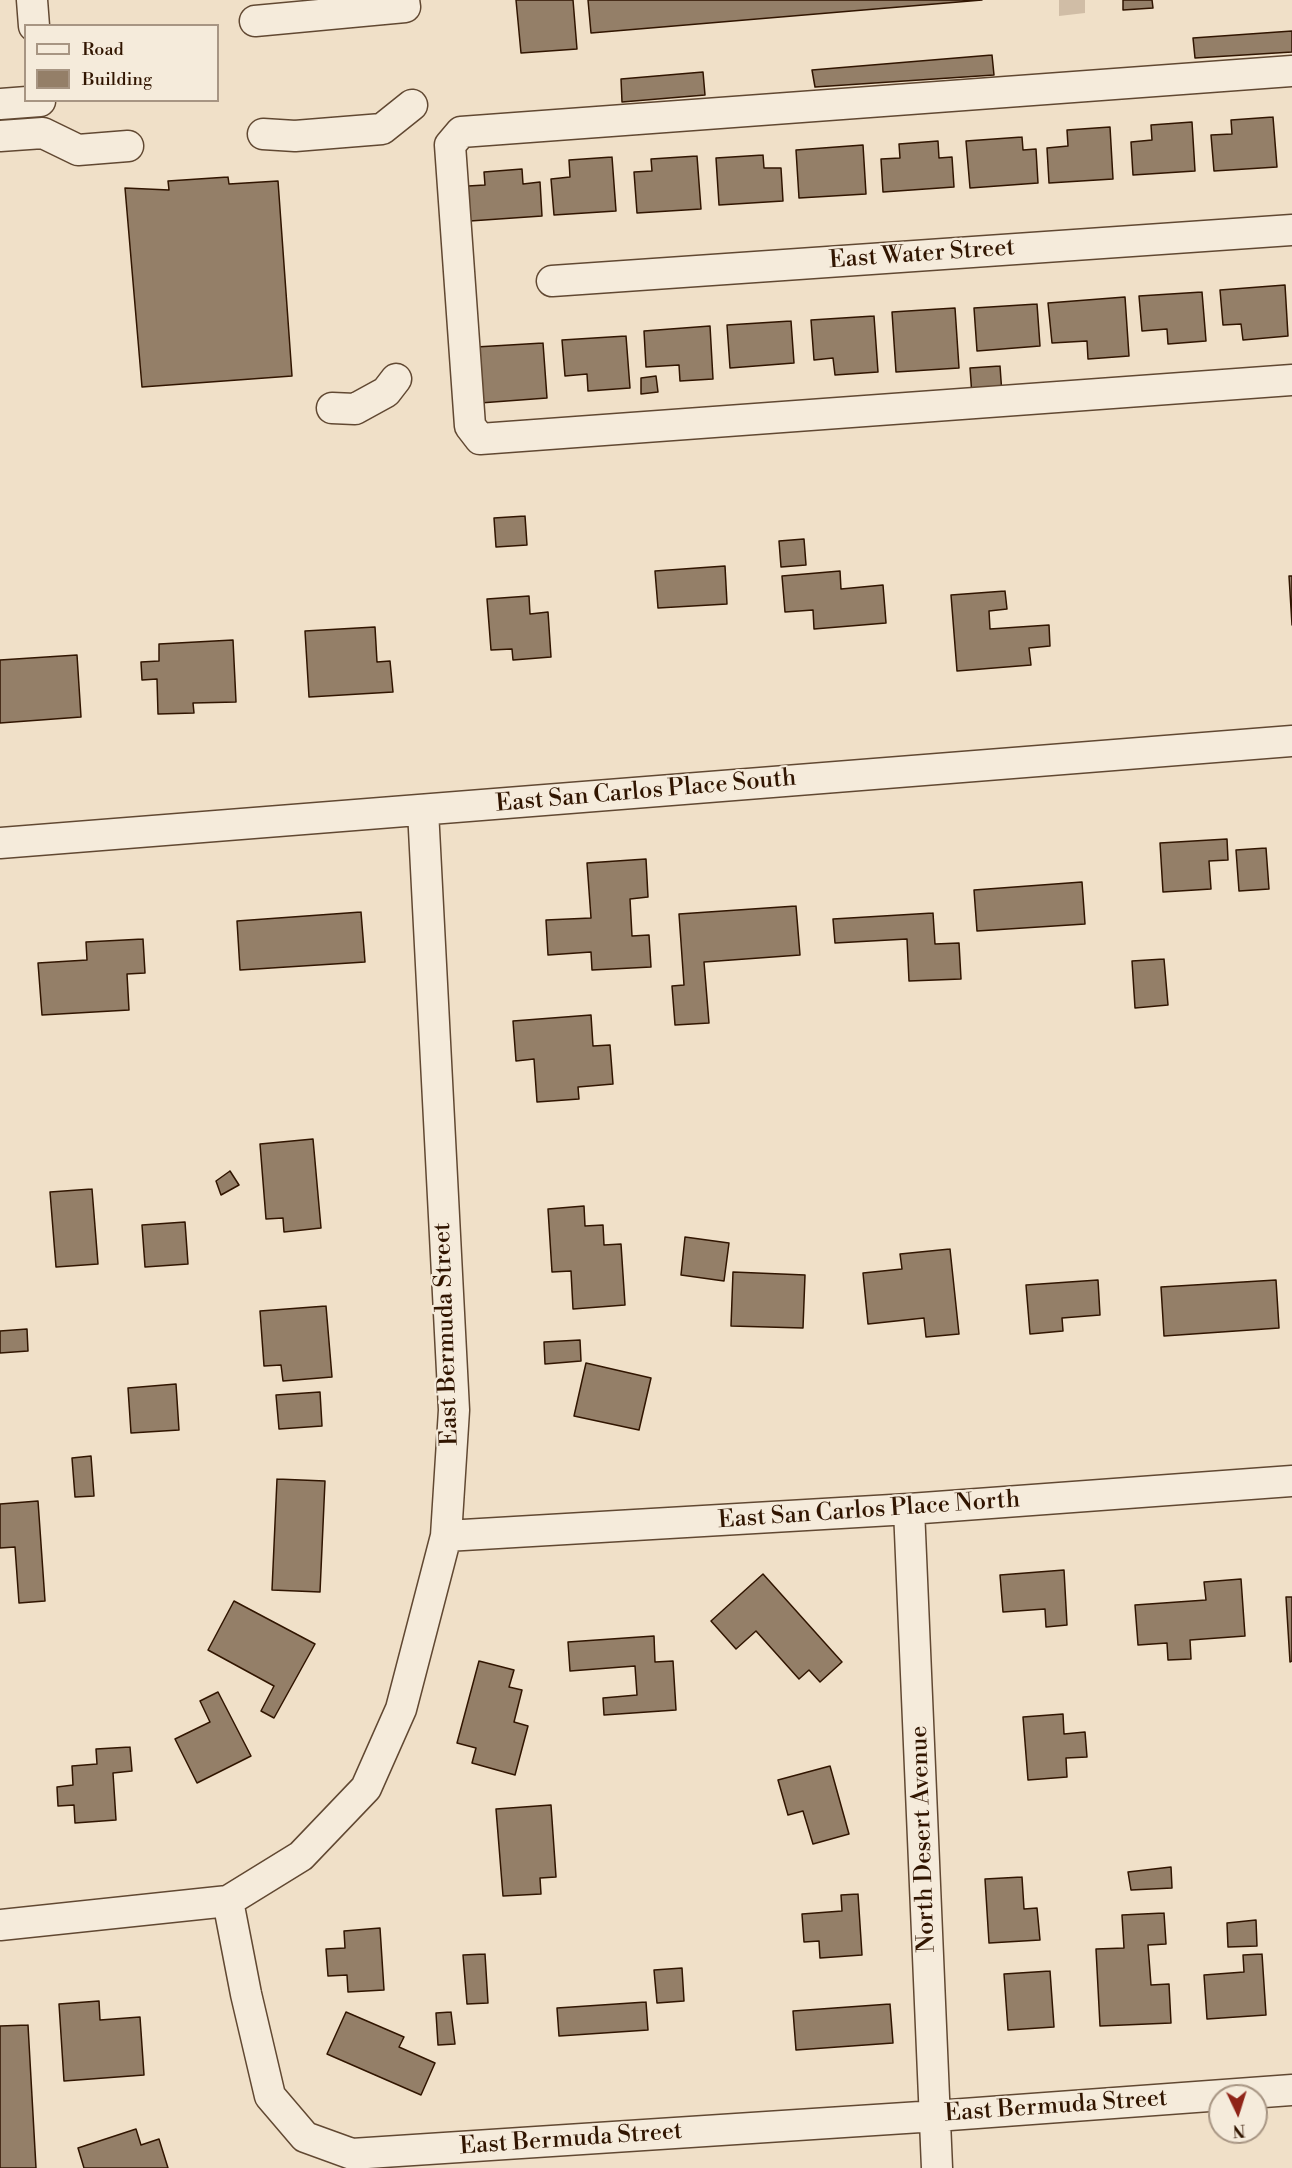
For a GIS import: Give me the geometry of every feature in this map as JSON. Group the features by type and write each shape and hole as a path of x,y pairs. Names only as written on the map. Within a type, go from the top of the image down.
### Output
{"street":[{"path":"32,0 34,24"},
{"path":"255,21 405,7 404,0"},
{"path":"1292,71 460,132 450,146 470,426 480,439 1292,380"},
{"path":"0,85 24,83"},
{"path":"0,104 27,102"},
{"path":"40,102 42,133"},
{"path":"263,134 295,136 382,129 412,105"},
{"path":"0,136 42,133 78,150 128,146"},
{"name":"East Water Street","path":"552,281 1292,230"},
{"path":"332,408 355,409 386,392 396,380"},
{"name":"East San Carlos Place South","path":"0,843 1292,741"},
{"name":"East Bermuda Street","path":"423,810 454,1410 446,1536 400,1709 366,1788 301,1856 228,1901 246,1994 270,2096 305,2137 352,2154 1292,2090"},
{"name":"East San Carlos Place North","path":"446,1536 909,1509 1292,1481"},
{"name":"North Desert Avenue","path":"909,1509 938,2168"},
{"path":"0,1925 228,1901"}],"shaded area":[{"path":"1059,0 1085,0 1085,13 1059,16"}],"building":[{"path":"516,0 573,0 577,49 521,53"},
{"path":"588,0 982,0 591,33"},
{"path":"1123,0 1152,0 1153,8 1123,10"},
{"path":"1292,31 1292,52 1195,58 1193,38"},
{"path":"992,55 994,75 815,87 812,70"},
{"path":"703,72 705,95 622,102 621,79"},
{"path":"1273,117 1277,167 1214,171 1211,135 1232,134 1231,120"},
{"path":"1192,122 1195,171 1133,175 1131,142 1152,140 1151,125"},
{"path":"1110,127 1113,179 1049,183 1047,148 1068,146 1067,130"},
{"path":"1022,137 1023,150 1036,149 1038,183 970,188 966,141"},
{"path":"938,141 939,158 952,157 954,187 883,192 881,159 900,158 899,144"},
{"path":"863,145 866,194 799,198 796,150"},
{"path":"763,155 764,168 781,168 783,201 719,205 716,158"},
{"path":"697,156 701,209 637,213 634,172 652,171 651,159"},
{"path":"612,157 616,211 554,215 551,179 570,177 569,160"},
{"path":"522,169 523,184 540,182 542,216 470,221 468,186 485,185 484,172"},
{"path":"228,177 229,184 278,181 292,376 142,387 125,188 169,190 168,181"},
{"path":"1285,285 1288,336 1243,340 1241,324 1223,325 1220,290"},
{"path":"1202,292 1206,341 1168,344 1167,329 1142,331 1139,296"},
{"path":"1125,297 1129,356 1088,359 1087,341 1052,343 1048,303"},
{"path":"1037,304 1040,346 977,351 974,308"},
{"path":"955,308 959,368 896,372 892,312"},
{"path":"874,316 878,372 835,375 833,358 814,360 811,320"},
{"path":"791,321 794,363 730,368 727,325"},
{"path":"710,326 713,379 680,381 679,365 646,367 644,331"},
{"path":"626,336 630,388 588,391 587,374 565,376 562,340"},
{"path":"543,343 547,398 480,403 476,347"},
{"path":"1000,366 1002,394 972,396 970,368"},
{"path":"656,376 658,392 641,394 641,378"},
{"path":"525,516 527,545 496,547 494,518"},
{"path":"804,539 806,565 781,567 779,541"},
{"path":"725,566 727,604 658,608 655,571"},
{"path":"840,571 841,589 883,585 886,623 814,629 813,610 785,612 782,576"},
{"path":"1289,576 1292,576 1292,625"},
{"path":"1005,591 1007,609 989,611 990,629 1049,625 1050,646 1029,648 1031,665 957,671 951,595"},
{"path":"529,596 530,614 548,612 551,657 513,660 512,649 491,650 487,599"},
{"path":"375,627 377,662 390,661 393,692 309,697 305,631"},
{"path":"233,640 236,702 193,703 194,713 158,714 157,679 142,680 141,662 159,661 159,644"},
{"path":"77,655 81,717 0,723 0,660"},
{"path":"1227,839 1228,860 1209,861 1211,889 1163,892 1160,843"},
{"path":"1266,848 1269,889 1239,891 1236,850"},
{"path":"646,859 648,897 630,899 632,936 649,935 651,967 592,970 591,952 548,955 546,920 591,918 587,863"},
{"path":"1082,882 1085,924 977,931 974,890"},
{"path":"796,906 800,955 704,962 709,1023 675,1025 672,986 684,985 679,914"},
{"path":"361,912 365,962 240,970 237,921"},
{"path":"933,913 935,944 959,943 961,979 909,981 907,939 835,943 833,919"},
{"path":"143,939 145,973 127,974 129,1010 42,1015 38,963 87,960 86,942"},
{"path":"1164,959 1168,1005 1135,1008 1132,961"},
{"path":"591,1015 593,1046 610,1045 613,1084 578,1087 579,1099 537,1102 534,1059 516,1061 513,1021"},
{"path":"313,1139 321,1228 284,1232 283,1218 266,1219 260,1144"},
{"path":"230,1171 239,1185 221,1195 216,1181"},
{"path":"92,1189 98,1264 56,1267 50,1192"},
{"path":"584,1206 585,1226 603,1225 604,1245 621,1244 625,1305 573,1309 571,1271 552,1272 548,1209"},
{"path":"185,1222 188,1264 145,1267 142,1225"},
{"path":"685,1237 729,1243 724,1281 681,1275"},
{"path":"950,1249 959,1334 926,1337 924,1318 868,1324 863,1273 902,1269 900,1254"},
{"path":"733,1272 805,1275 803,1328 731,1326"},
{"path":"1098,1280 1100,1315 1062,1318 1063,1331 1030,1334 1026,1285"},
{"path":"1276,1280 1279,1328 1164,1336 1161,1287"},
{"path":"326,1306 332,1377 283,1381 281,1365 264,1366 260,1311"},
{"path":"27,1329 28,1351 0,1353 0,1331"},
{"path":"580,1340 581,1361 545,1364 544,1342"},
{"path":"586,1363 651,1378 639,1430 574,1416"},
{"path":"176,1384 179,1430 131,1433 128,1388"},
{"path":"320,1392 322,1426 279,1429 276,1395"},
{"path":"91,1456 94,1496 75,1497 72,1458"},
{"path":"277,1479 325,1481 320,1592 272,1590"},
{"path":"38,1501 45,1601 19,1603 15,1547 0,1548 0,1504"},
{"path":"1064,1570 1067,1625 1046,1627 1045,1609 1003,1612 1000,1575"},
{"path":"763,1574 842,1662 820,1682 809,1670 799,1679 756,1631 736,1649 711,1621"},
{"path":"1241,1579 1245,1636 1190,1640 1191,1659 1168,1660 1167,1643 1138,1645 1135,1605 1206,1600 1204,1582"},
{"path":"1286,1597 1292,1597 1292,1661 1290,1662"},
{"path":"234,1601 315,1644 274,1718 261,1711 274,1686 208,1650"},
{"path":"654,1636 655,1662 673,1661 676,1710 604,1715 603,1698 637,1695 635,1666 570,1671 568,1642"},
{"path":"479,1661 514,1670 509,1687 522,1690 514,1722 528,1726 515,1775 472,1763 476,1748 457,1743"},
{"path":"218,1692 251,1756 197,1783 175,1739 210,1722 200,1701"},
{"path":"1063,1714 1064,1734 1085,1732 1087,1757 1066,1758 1067,1777 1028,1780 1023,1717"},
{"path":"130,1747 132,1771 113,1773 116,1820 75,1823 74,1805 58,1806 57,1787 73,1785 72,1766 97,1764 96,1749"},
{"path":"830,1766 849,1834 813,1844 803,1811 788,1815 778,1780"},
{"path":"551,1805 556,1877 540,1878 541,1894 503,1896 496,1809"},
{"path":"1171,1867 1172,1888 1131,1890 1128,1872"},
{"path":"1022,1877 1024,1909 1037,1908 1040,1940 989,1943 985,1879"},
{"path":"858,1894 862,1955 820,1958 819,1941 804,1942 802,1914 842,1911 841,1895"},
{"path":"1164,1913 1166,1944 1148,1945 1151,1985 1169,1984 1171,2023 1100,2026 1096,1949 1124,1948 1122,1915"},
{"path":"1256,1920 1257,1946 1228,1947 1227,1923"},
{"path":"380,1928 384,1990 348,1992 347,1975 328,1976 326,1949 345,1948 344,1931"},
{"path":"485,1954 488,2003 467,2004 463,1955"},
{"path":"1262,1954 1266,2015 1207,2019 1204,1975 1244,1972 1243,1955"},
{"path":"682,1968 684,2001 657,2003 654,1970"},
{"path":"1050,1971 1054,2027 1008,2030 1004,1974"},
{"path":"99,2001 100,2020 140,2017 144,2075 64,2081 59,2004"},
{"path":"646,2002 648,2030 559,2036 557,2008"},
{"path":"890,2004 893,2043 796,2050 793,2011"},
{"path":"346,2012 404,2037 399,2047 435,2063 421,2095 327,2054"},
{"path":"451,2012 455,2044 438,2045 436,2013"},
{"path":"28,2025 36,2168 0,2168 0,2026"},
{"path":"136,2129 141,2145 159,2139 168,2168 84,2168 78,2148"}]}
